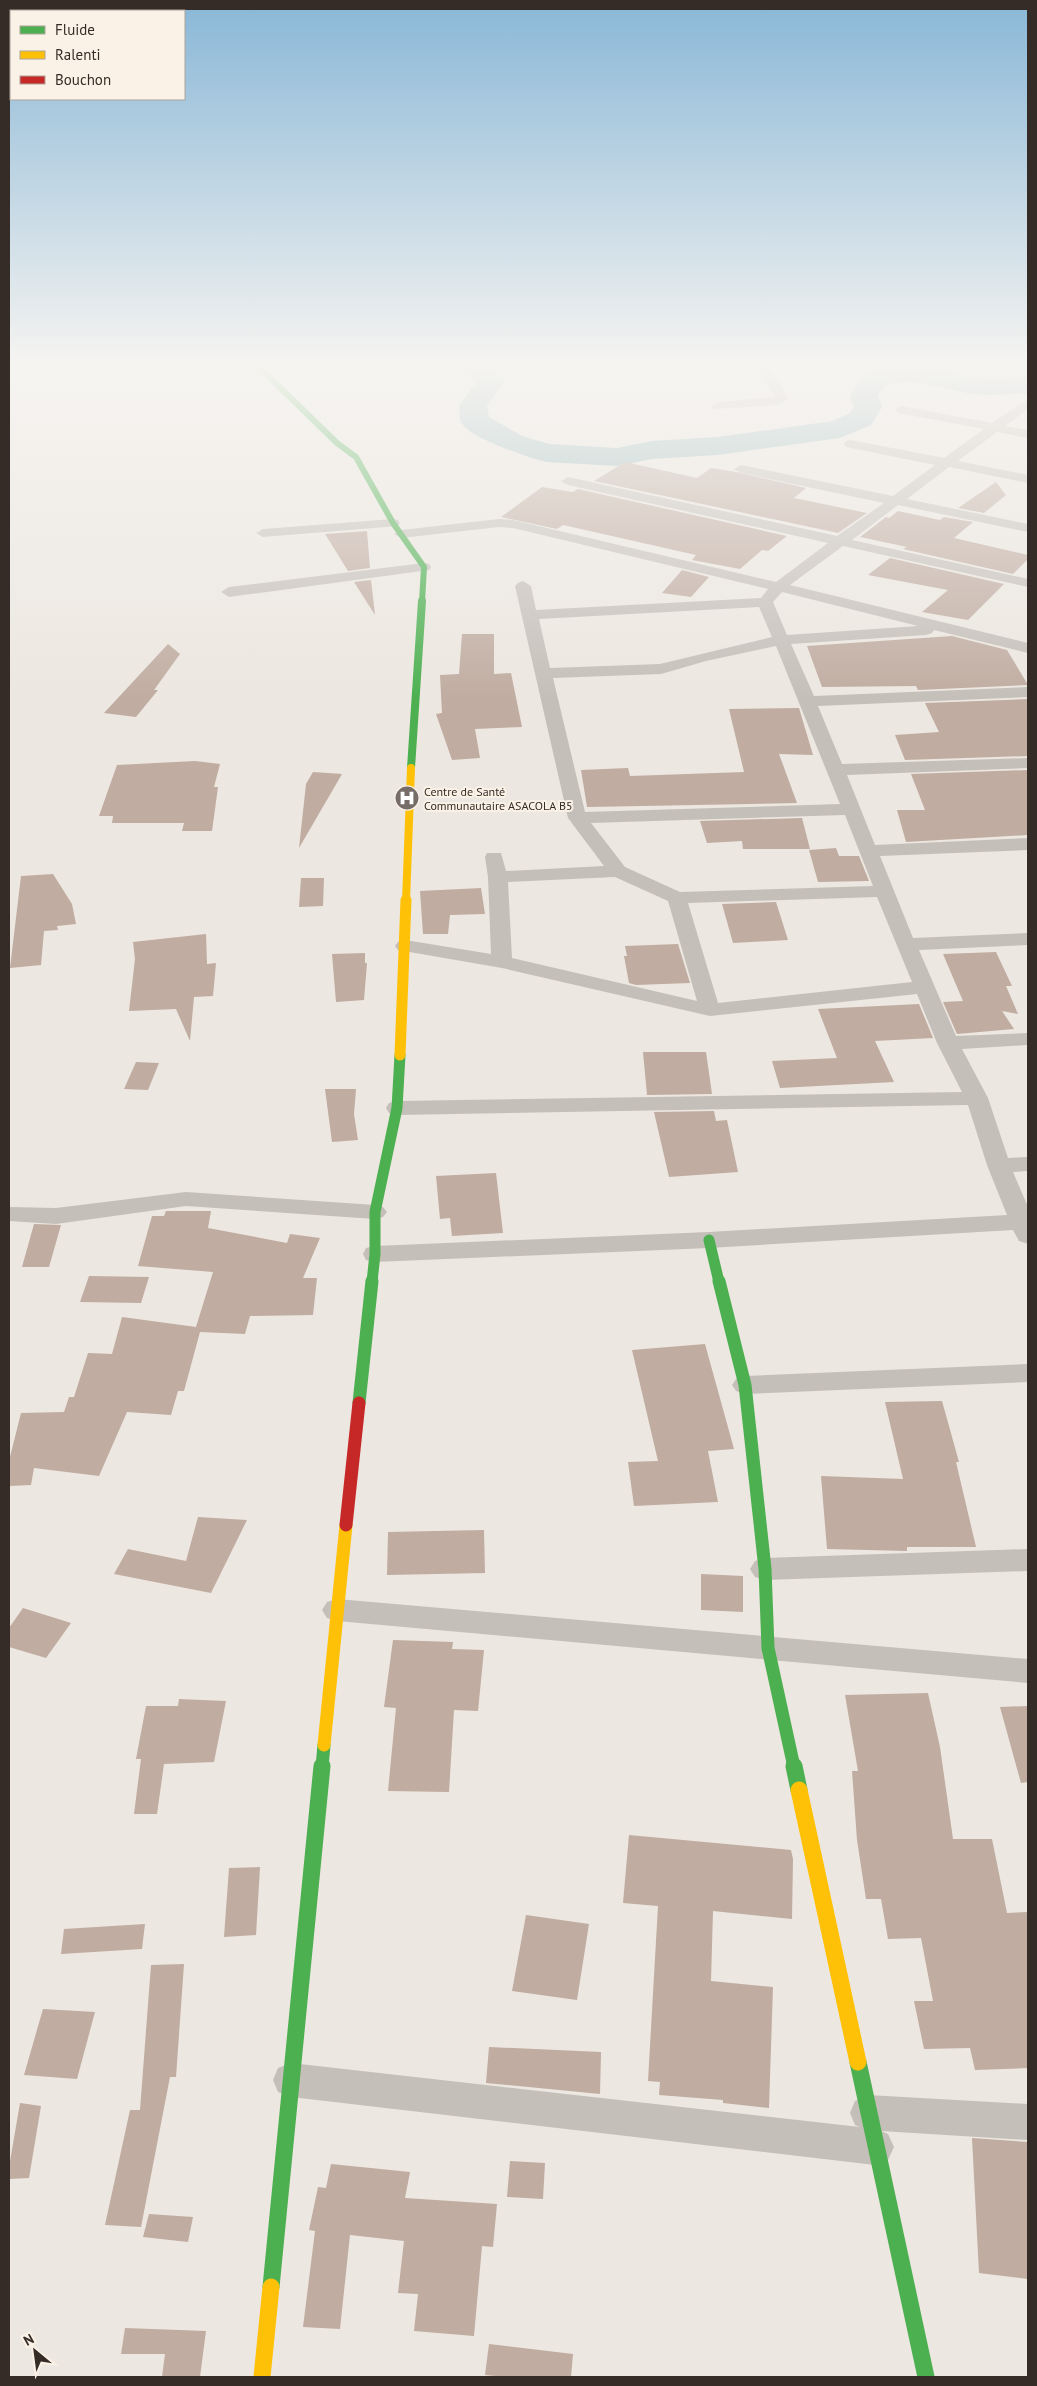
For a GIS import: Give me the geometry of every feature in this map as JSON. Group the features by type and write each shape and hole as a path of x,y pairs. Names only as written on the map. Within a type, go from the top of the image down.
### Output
{"street":[{"path":"262,2377 337,1610 375,1254 375,1212 397,1108 406,946 412,739 424,567 397,528 368,478"},
{"path":"791,478 1028,528"},
{"path":"530,615 765,602 778,587 925,478"},
{"path":"568,481 1028,583"},
{"path":"263,533 498,523 513,524 1028,648"},
{"path":"229,592 424,567"},
{"path":"524,586 577,818 618,871"},
{"path":"375,1254 1025,1229 999,1165 977,1098 948,1043 808,701 765,602"},
{"path":"544,673 661,669 702,657 781,640 947,628"},
{"path":"808,701 1028,692"},
{"path":"835,770 1028,763"},
{"path":"577,818 851,809"},
{"path":"868,850 1028,844"},
{"path":"494,857 498,877 502,962"},
{"path":"498,877 618,871 677,898 885,891"},
{"path":"677,898 710,1010"},
{"path":"906,944 1028,939"},
{"path":"406,946 502,962 710,1010 925,987"},
{"path":"948,1043 1028,1039"},
{"path":"397,1108 977,1098"},
{"path":"999,1165 1028,1164"},
{"path":"9,1214 56,1216 186,1199 375,1212"},
{"path":"709,1240 745,1385 765,1569 768,1648 926,2377"},
{"path":"745,1385 1028,1373"},
{"path":"765,1569 1028,1560"},
{"path":"337,1610 1028,1671"},
{"path":"291,2080 872,2130 1028,2122"}],"building":[{"path":"598,478 764,478 806,488 794,498 867,513 838,533 594,481"},
{"path":"996,482 1006,495 984,513 958,508"},
{"path":"542,487 573,492 578,489 787,536 768,551 762,550 740,569 692,560 696,555 563,525 557,529 501,517"},
{"path":"898,511 940,520 944,517 973,522 954,538 1028,555 1028,559 1013,574 903,549 907,547 860,537 886,517 889,518"},
{"path":"367,531 370,568 348,571 325,534"},
{"path":"890,558 1004,584 968,620 922,612 948,590 868,575"},
{"path":"682,570 709,577 691,597 662,593"},
{"path":"371,580 375,615 354,582"},
{"path":"462,634 494,634 494,674 511,673 522,727 475,729 480,758 452,760 436,714 442,713 440,675 459,674"},
{"path":"952,636 1007,650 1028,685 918,690 916,686 822,687 807,646"},
{"path":"168,644 180,654 154,690 158,690 136,717 104,713"},
{"path":"1028,699 1028,756 905,760 895,735 939,732 925,703"},
{"path":"799,708 813,755 779,754 797,803 587,807 581,770 628,768 630,776 744,772 729,709"},
{"path":"195,761 220,764 214,787 218,787 212,831 182,831 184,823 112,823 113,816 99,816 117,765"},
{"path":"1028,770 1028,835 906,842 897,810 925,810 911,774"},
{"path":"313,772 342,774 299,848 306,784"},
{"path":"802,818 810,849 743,849 742,841 707,843 700,821"},
{"path":"836,848 839,856 859,856 869,881 818,882 809,850"},
{"path":"53,874 72,904 76,924 57,926 58,930 44,931 41,965 10,968 21,876"},
{"path":"301,878 324,878 323,906 299,907"},
{"path":"481,888 485,914 450,915 448,934 423,934 420,891"},
{"path":"776,902 788,940 733,943 722,904"},
{"path":"206,934 207,964 216,963 213,996 194,997 190,1041 176,1009 129,1011 135,959 133,942"},
{"path":"678,944 690,983 636,985 629,983 624,956 627,956 625,946"},
{"path":"996,952 1012,986 1006,986 1018,1014 1002,1011 1014,1029 957,1034 943,1002 963,1001 943,954"},
{"path":"365,953 365,963 367,963 364,1000 336,1002 332,954"},
{"path":"919,1004 933,1038 875,1041 894,1082 780,1088 772,1061 837,1058 818,1009"},
{"path":"643,1052 706,1052 712,1094 647,1095"},
{"path":"136,1062 159,1063 148,1090 124,1089"},
{"path":"325,1089 356,1089 354,1114 358,1140 332,1142"},
{"path":"714,1111 716,1121 727,1120 738,1172 669,1177 654,1112"},
{"path":"496,1173 503,1233 452,1236 450,1218 440,1219 436,1176"},
{"path":"166,1211 211,1211 208,1228 287,1243 290,1234 320,1238 303,1278 317,1278 313,1315 250,1316 245,1334 200,1332 184,1391 178,1391 171,1415 127,1412 99,1476 34,1468 31,1485 9,1486 9,1461 21,1413 64,1412 69,1397 74,1397 88,1353 112,1354 122,1317 196,1327 213,1272 138,1266 152,1216 164,1216"},
{"path":"34,1224 61,1225 49,1267 22,1267"},
{"path":"89,1276 149,1277 141,1303 80,1302"},
{"path":"705,1344 734,1449 708,1451 718,1502 634,1506 628,1462 658,1461 632,1350"},
{"path":"942,1401 959,1462 956,1462 976,1547 907,1547 907,1551 827,1549 821,1476 903,1479 885,1402"},
{"path":"198,1517 247,1520 211,1593 114,1574 128,1549 186,1561"},
{"path":"484,1530 485,1573 387,1575 388,1532"},
{"path":"701,1574 743,1576 743,1612 701,1610"},
{"path":"23,1608 71,1623 46,1658 9,1647 9,1628"},
{"path":"393,1640 453,1642 452,1649 484,1650 478,1711 454,1710 449,1792 388,1791 396,1708 384,1707"},
{"path":"928,1693 940,1747 953,1839 992,1839 1007,1913 1028,1912 1028,2068 975,2070 970,2048 924,2049 914,2001 933,2001 921,1938 888,1939 881,1899 866,1899 857,1840 852,1771 858,1771 845,1695"},
{"path":"179,1699 226,1701 214,1762 164,1764 157,1814 134,1814 141,1759 136,1759 146,1706 178,1706"},
{"path":"1028,1706 1028,1782 1021,1783 1000,1707"},
{"path":"629,1835 791,1850 793,1859 792,1919 713,1911 711,1981 773,1987 769,2108 723,2103 723,2100 659,2095 660,2082 648,2081 658,1906 623,1903"},
{"path":"260,1867 256,1935 224,1937 229,1868"},
{"path":"526,1915 589,1924 577,2000 512,1991"},
{"path":"145,1924 142,1949 61,1954 64,1929"},
{"path":"184,1964 176,2077 170,2077 141,2227 105,2225 130,2110 140,2110 151,1965"},
{"path":"43,2009 95,2012 77,2079 24,2075"},
{"path":"489,2047 601,2052 600,2094 486,2083"},
{"path":"20,2103 41,2106 29,2178 9,2179 9,2167"},
{"path":"972,2138 1028,2142 1028,2279 979,2273"},
{"path":"510,2161 545,2163 543,2199 507,2197"},
{"path":"331,2164 410,2172 405,2198 497,2204 493,2247 482,2246 474,2336 414,2331 418,2294 398,2293 404,2241 350,2235 340,2329 303,2327 315,2231 309,2230 318,2187 326,2188"},
{"path":"149,2214 193,2217 188,2242 143,2237"},
{"path":"125,2328 206,2331 200,2377 162,2377 165,2354 121,2354"},
{"path":"489,2344 573,2354 571,2377 506,2377 485,2375"}],"traffic: fast":[{"path":"368,478 393,523 424,567 411,768"},
{"path":"359,1403 375,1254 375,1212 397,1108 400,1055"},
{"path":"709,1240 745,1385 765,1569 768,1648 799,1790"},
{"path":"271,2287 324,1745"},
{"path":"858,2062 926,2377"}],"traffic: slow":[{"path":"400,1055 411,768"},
{"path":"324,1745 346,1525"},
{"path":"799,1790 858,2062"},
{"path":"262,2377 271,2287"}],"traffic: jam":[{"path":"346,1525 359,1403"}],"place":[{"name":"Centre de Santé Communautaire ASACOLA B5","path":"407,798"}]}
